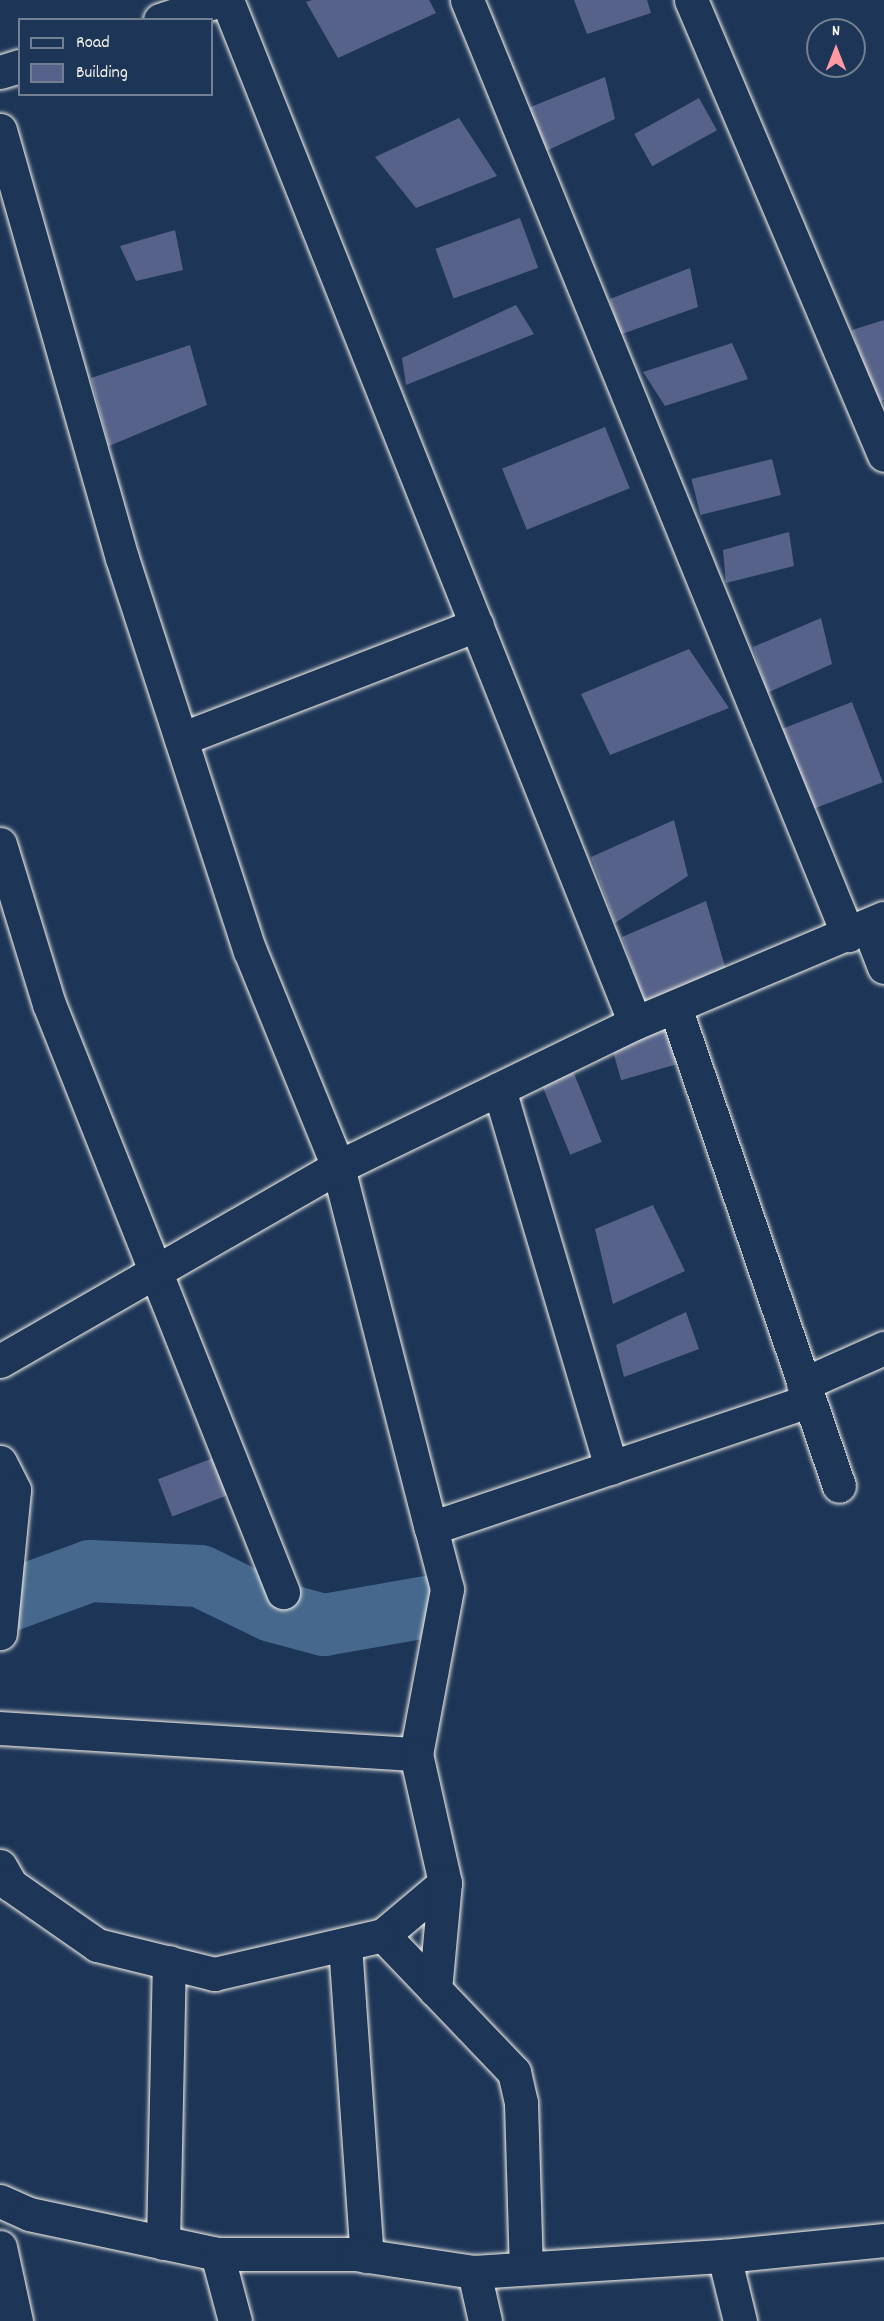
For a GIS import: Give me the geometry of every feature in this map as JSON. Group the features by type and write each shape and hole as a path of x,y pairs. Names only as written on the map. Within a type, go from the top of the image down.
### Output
{"street":[{"path":"166,18 220,0"},
{"path":"227,0 635,1023"},
{"path":"467,0 884,967"},
{"path":"691,0 884,455"},
{"path":"0,72 18,67"},
{"path":"0,130 122,558 250,951 338,1167 447,1589 416,1754 445,1883 435,1990"},
{"path":"181,739 477,625"},
{"path":"0,844 49,1004 284,1592"},
{"path":"0,1361 156,1269 338,1167 635,1023 866,926"},
{"path":"675,1007 839,1486"},
{"path":"499,1089 611,1468"},
{"path":"431,1528 611,1468 806,1392 884,1348"},
{"path":"0,1633 7,1476"},
{"path":"0,1728 416,1754"},
{"path":"0,1866 11,1885 97,1945 214,1974 383,1935 445,1883"},
{"path":"383,1935 514,2072 521,2103 526,2268"},
{"path":"345,1945 366,2256"},
{"path":"163,2243 169,1962"},
{"path":"0,2201 29,2214 217,2254 366,2256 474,2272 723,2256 884,2240"},
{"path":"0,2247 16,2321"},
{"path":"217,2254 236,2321"},
{"path":"723,2256 740,2321"},
{"path":"474,2272 485,2321"}],"building":[{"path":"312,0 429,0 436,13 338,58 306,2"},
{"path":"574,0 647,0 651,13 587,34"},
{"path":"605,77 615,119 544,152 528,108"},
{"path":"699,98 717,130 652,166 634,134"},
{"path":"459,118 497,176 416,208 375,157"},
{"path":"520,218 538,268 454,299 435,249"},
{"path":"175,230 183,270 136,281 120,246"},
{"path":"690,268 698,307 619,335 610,299"},
{"path":"516,305 534,334 406,385 402,358"},
{"path":"884,320 884,400 877,402 852,330"},
{"path":"732,343 748,379 665,406 643,372"},
{"path":"190,345 207,405 109,446 91,378"},
{"path":"605,427 630,488 527,530 502,469"},
{"path":"772,459 781,495 700,515 691,479"},
{"path":"789,532 794,566 726,583 723,550"},
{"path":"821,618 832,664 767,693 753,647"},
{"path":"689,649 729,708 610,755 581,694"},
{"path":"852,702 883,782 807,811 776,731"},
{"path":"674,820 688,876 615,923 591,857"},
{"path":"706,901 726,970 646,1007 622,937"},
{"path":"671,1018 684,1062 621,1080 609,1036"},
{"path":"571,1066 602,1142 570,1155 539,1079"},
{"path":"653,1205 685,1271 613,1304 595,1229"},
{"path":"686,1312 699,1349 624,1377 616,1345"},
{"path":"213,1458 227,1495 172,1516 158,1479"}],"waterway":[{"path":"0,1604 90,1571 200,1576 272,1611 324,1625 426,1607"}]}
